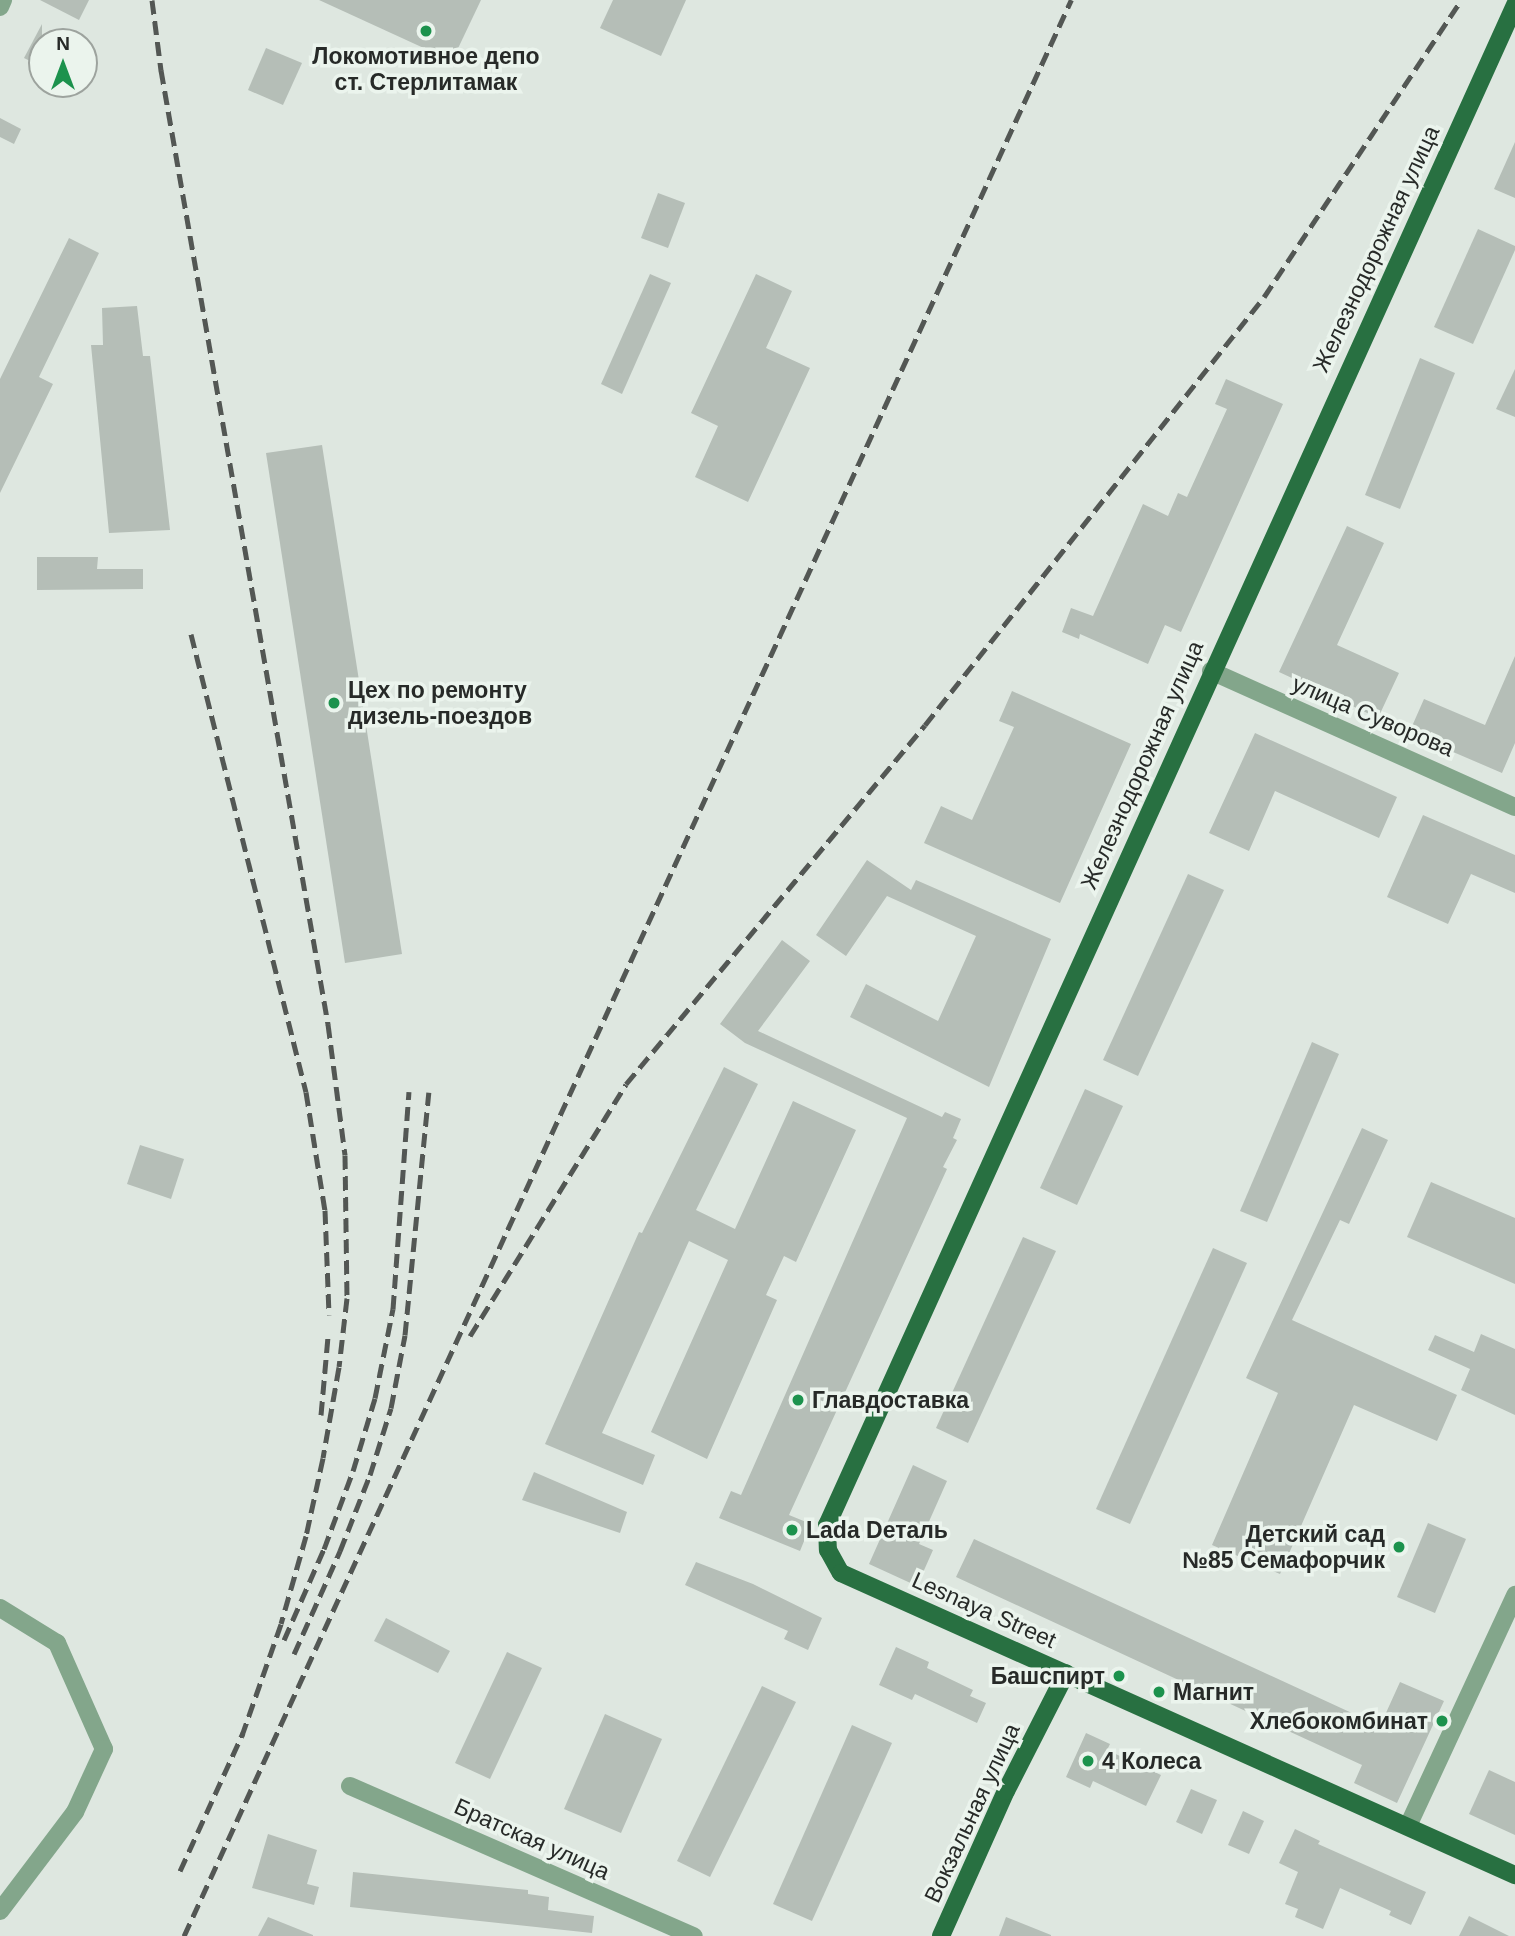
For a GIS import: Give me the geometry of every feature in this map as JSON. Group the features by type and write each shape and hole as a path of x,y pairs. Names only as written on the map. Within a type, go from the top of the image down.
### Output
{"main road":[{"name":"Железнодорожная улица","path":"828,1550 827,1525 1211,671 1515,5"},
{"name":"Lesnaya Street","path":"828,1550 841,1573 1515,1875"},
{"name":"Вокзальная улица","path":"941,1936 1006,1791 1066,1673"}],"street":[{"path":"0,7 3,0"},
{"name":"улица Суворова","path":"1211,671 1515,807"},
{"path":"1408,1826 1515,1595"},
{"path":"0,1608 57,1643 104,1749 75,1812 0,1911"},
{"name":"Братская улица","path":"350,1786 694,1936"}],"building":[{"path":"40,0 89,0 79,20"},
{"name":"Локомотивное депо ст. Стерлитамак","path":"319,0 481,0 452,61"},
{"name":"Локомотивное депо ст. Стерлитамак","path":"613,0 686,0 661,56 600,28"},
{"path":"266,48 302,63 283,105 248,90"},
{"path":"0,118 21,129 14,144 0,137"},
{"path":"1515,142 1515,198 1494,189"},
{"path":"658,193 685,203 668,248 641,238"},
{"path":"1478,229 1515,246 1515,250 1473,344 1434,327"},
{"path":"69,238 99,253 39,377 53,384 0,493 0,379"},
{"path":"650,274 671,283 622,394 601,384"},
{"path":"756,274 792,291 766,348 810,368 748,502 695,477 718,426 691,413"},
{"path":"137,306 143,356 150,356 170,530 109,533 91,345 103,345 102,308"},
{"path":"1420,358 1455,373 1400,509 1365,495"},
{"path":"1515,369 1515,417 1496,409"},
{"path":"1226,379 1283,404 1181,632 1165,625 1148,664 1080,634 1079,639 1062,632 1071,608 1093,616 1143,504 1168,516 1178,493 1187,497 1227,409 1215,404"},
{"name":"Цех по ремонту дизель-поездов","path":"322,445 402,954 345,963 266,453"},
{"path":"1347,526 1384,543 1337,645 1399,673 1378,718 1279,672"},
{"path":"37,557 98,557 97,569 143,569 143,589 37,590"},
{"path":"1515,656 1515,743 1502,773 1409,733 1424,699 1485,725"},
{"path":"1012,691 1131,744 1060,903 924,843 941,806 972,820 1014,727 999,721"},
{"path":"1255,733 1397,797 1379,838 1275,791 1249,851 1209,833"},
{"path":"1423,815 1515,855 1515,893 1471,874 1448,924 1387,897"},
{"path":"867,860 911,890 916,880 1051,939 989,1087 850,1017 866,984 938,1021 976,936 887,896 846,956 816,935"},
{"path":"1188,874 1224,890 1138,1076 1103,1060"},
{"path":"782,940 810,961 758,1031 942,1117 945,1112 961,1119 953,1138 957,1140 943,1167 947,1169 789,1515 811,1524 800,1551 719,1518 731,1491 741,1495 907,1118 745,1043 720,1024"},
{"path":"1312,1042 1339,1054 1267,1222 1240,1211"},
{"path":"724,1067 758,1084 696,1210 735,1229 793,1101 856,1130 796,1262 784,1256 766,1295 777,1300 707,1459 651,1432 728,1260 689,1241 602,1433 655,1455 643,1485 545,1444 639,1232 642,1233"},
{"path":"1085,1089 1123,1106 1077,1205 1040,1188"},
{"path":"1362,1128 1388,1140 1349,1224 1340,1220 1292,1320 1457,1395 1437,1441 1354,1405 1280,1574 1212,1545 1278,1393 1246,1378"},
{"path":"140,1145 184,1159 171,1199 127,1184"},
{"path":"1431,1182 1515,1218 1515,1284 1407,1237"},
{"path":"1023,1237 1056,1251 968,1443 936,1428"},
{"path":"1213,1248 1247,1263 1130,1524 1096,1509"},
{"path":"1481,1334 1515,1349 1515,1415 1461,1390 1470,1369 1428,1350 1435,1335 1474,1352"},
{"path":"913,1465 947,1481 919,1544 933,1550 917,1586 869,1564"},
{"path":"534,1472 627,1512 620,1533 522,1500"},
{"name":"Детский сад №85 Семафорчик","path":"1428,1523 1466,1539 1435,1613 1397,1597"},
{"path":"974,1539 1380,1726 1400,1682 1444,1701 1397,1803 1354,1783 1362,1765 956,1577"},
{"path":"696,1562 753,1584 822,1618 808,1650 784,1639 788,1631 685,1585"},
{"path":"386,1618 450,1651 438,1673 374,1641"},
{"path":"896,1647 929,1662 927,1668 973,1690 970,1696 986,1703 977,1723 915,1694 912,1700 879,1685"},
{"path":"507,1652 542,1668 490,1779 455,1763"},
{"path":"762,1686 796,1702 710,1877 677,1861"},
{"path":"605,1714 662,1739 621,1833 564,1809"},
{"path":"852,1725 892,1743 812,1921 773,1904"},
{"path":"1086,1733 1110,1744 1107,1750 1161,1775 1146,1806 1093,1781 1090,1788 1066,1777"},
{"path":"1489,1770 1515,1782 1515,1835 1469,1814"},
{"path":"1191,1789 1217,1800 1202,1834 1176,1822"},
{"path":"1243,1811 1264,1821 1249,1854 1228,1845"},
{"path":"1295,1829 1320,1841 1318,1844 1426,1892 1411,1925 1389,1915 1391,1911 1340,1888 1323,1929 1295,1917 1298,1909 1285,1904 1298,1872 1279,1863"},
{"path":"268,1834 317,1850 307,1884 319,1887 314,1905 252,1888"},
{"path":"353,1872 528,1890 528,1894 549,1897 548,1910 594,1916 592,1933 350,1907"},
{"path":"1469,1916 1509,1936 1459,1936"},
{"path":"268,1917 313,1935 313,1936 258,1936"},
{"path":"1006,1917 1051,1935 1051,1936 999,1936"}],"railway":[{"path":"152,0 161,70 328,1024 345,1155 347,1298 339,1367 323,1458 306,1536 281,1624 240,1741"},
{"path":"184,1936 1071,0"},
{"path":"470,1336 626,1084 925,725 1264,297 1461,0"},
{"path":"191,634 306,1092 325,1210 329,1315"},
{"path":"284,1640 324,1549 353,1471 375,1398 393,1309 409,1092"},
{"path":"294,1654 370,1475 391,1408 405,1335 429,1092"},
{"path":"321,1415 328,1337"},
{"path":"180,1871 243,1733"}],"place":[{"name":"Локомотивное депо ст. Стерлитамак","path":"426,31"},
{"name":"Цех по ремонту дизель-поездов","path":"334,703"},
{"name":"Главдоставка","path":"798,1400"},
{"name":"Lada Dеталь","path":"792,1530"},
{"name":"Детский сад №85 Семафорчик","path":"1399,1547"},
{"name":"Башспирт","path":"1119,1676"},
{"name":"Магнит","path":"1159,1692"},
{"name":"Хлебокомбинат","path":"1442,1721"},
{"name":"4 Колеса","path":"1088,1761"}]}
